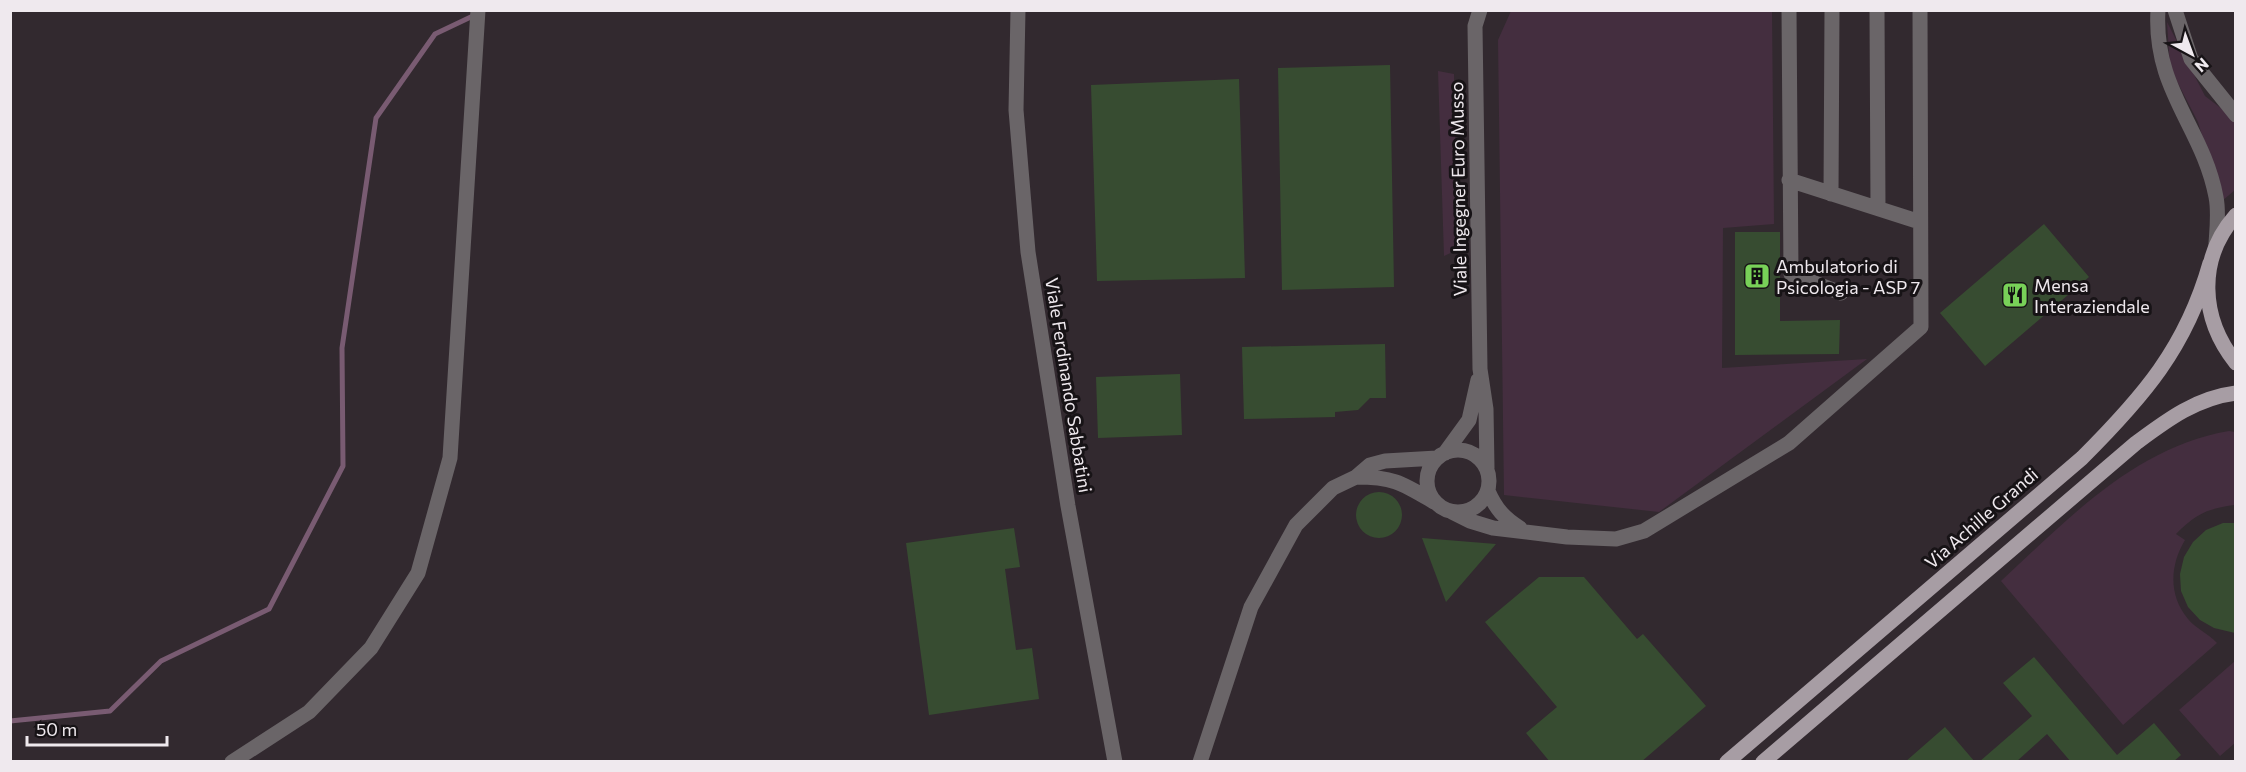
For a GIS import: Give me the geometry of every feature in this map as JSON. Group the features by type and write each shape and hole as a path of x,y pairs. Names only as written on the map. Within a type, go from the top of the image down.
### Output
{"main road":[{"path":"2235,215 2216,243 2206,285 2208,307 2214,328 2235,363"},
{"name":"Via Achille Grandi","path":"1726,762 2082,458 2112,428 2172,354 2190,322 2210,263"},
{"path":"1762,762 2136,442 2166,420 2199,401 2235,393"}],"street":[{"path":"232,762 309,712 371,648 418,573 450,458 478,10"},
{"name":"Viale Ferdinando Sabbatini","path":"1018,10 1016,110 1028,252 1068,506 1115,762"},
{"name":"Viale Ingegner Euro Musso","path":"1480,10 1475,26 1480,369"},
{"path":"1789,10 1791,274 1841,293"},
{"path":"1831,194 1832,10"},
{"path":"1877,10 1878,208"},
{"path":"1356,477 1391,479 1407,485 1470,521 1494,528 1616,539 1644,531 1789,443 1921,327 1920,10"},
{"path":"2158,10 2156,30 2163,68 2169,87 2202,153 2216,197 2216,243"},
{"path":"2175,10 2190,59 2235,115"},
{"path":"1789,180 1920,222"},
{"path":"1435,503 1427,485 1431,466 1469,420 1480,369"},
{"path":"1480,369 1486,409 1488,491 1494,507 1504,518 1526,531"},
{"path":"1200,762 1251,607 1296,525 1333,488 1356,477 1370,465 1385,461 1441,456 1464,450 1481,460 1487,468"},
{"path":"1452,512 1461,513 1478,506 1488,491"}],"shaded area":[{"path":"1511,11 1772,11 1774,224 1723,228 1722,368 1867,359 1659,512 1504,495 1498,40"},
{"path":"2167,22 2205,96 2235,119 2235,190 2222,201 2198,122 2170,68"},
{"path":"1438,71 1454,74 1457,250 1444,256"},
{"path":"2229,431 2235,432 2235,514 2234,505 2216,508 2196,517 2176,534 2185,540 2176,560 2173,580 2177,600 2182,610 2191,622 2217,643 2123,725 2001,581 2078,511 2133,469 2163,452 2195,439"},
{"path":"2235,661 2235,743 2220,756 2179,710"}],"building":[{"path":"1390,65 1394,287 1282,290 1278,68"},
{"path":"1239,79 1245,278 1097,281 1091,85"},
{"name":"Mensa Interaziendale","path":"2044,224 2089,277 1985,366 1940,313"},
{"name":"Ambulatorio di Psicologia - ASP 7","path":"1735,232 1780,232 1780,321 1840,320 1839,354 1735,355"},
{"path":"1385,344 1386,398 1370,398 1358,410 1335,412 1335,417 1244,419 1242,347"},
{"path":"1180,374 1182,435 1098,438 1096,377"},
{"path":"1379,492 1395,499 1402,515 1395,531 1379,538 1363,531 1356,515 1363,499"},
{"path":"2223,523 2235,523 2235,633 2214,628 2200,620 2188,607 2181,591 2180,574 2184,557 2193,542 2206,530"},
{"path":"1014,528 1020,567 1005,569 1016,650 1032,648 1039,699 929,715 906,543"},
{"path":"1422,538 1496,544 1446,602"},
{"path":"1539,577 1584,577 1637,639 1643,634 1706,706 1641,762 1550,762 1526,733 1557,707 1485,622"},
{"path":"2034,657 2117,755 2154,723 2181,755 2173,762 2071,762 2047,734 2016,762 1979,762 2032,716 2003,683"},
{"path":"1945,727 1975,762 1905,762"}],"waterway":[{"path":"10,721 110,711 161,661 269,609 343,466 342,348 376,118 435,34 475,15"}],"place":[{"name":"Ambulatorio di Psicologia - ASP 7","path":"1757,276"},
{"name":"Mensa Interaziendale","path":"2015,295"}]}
